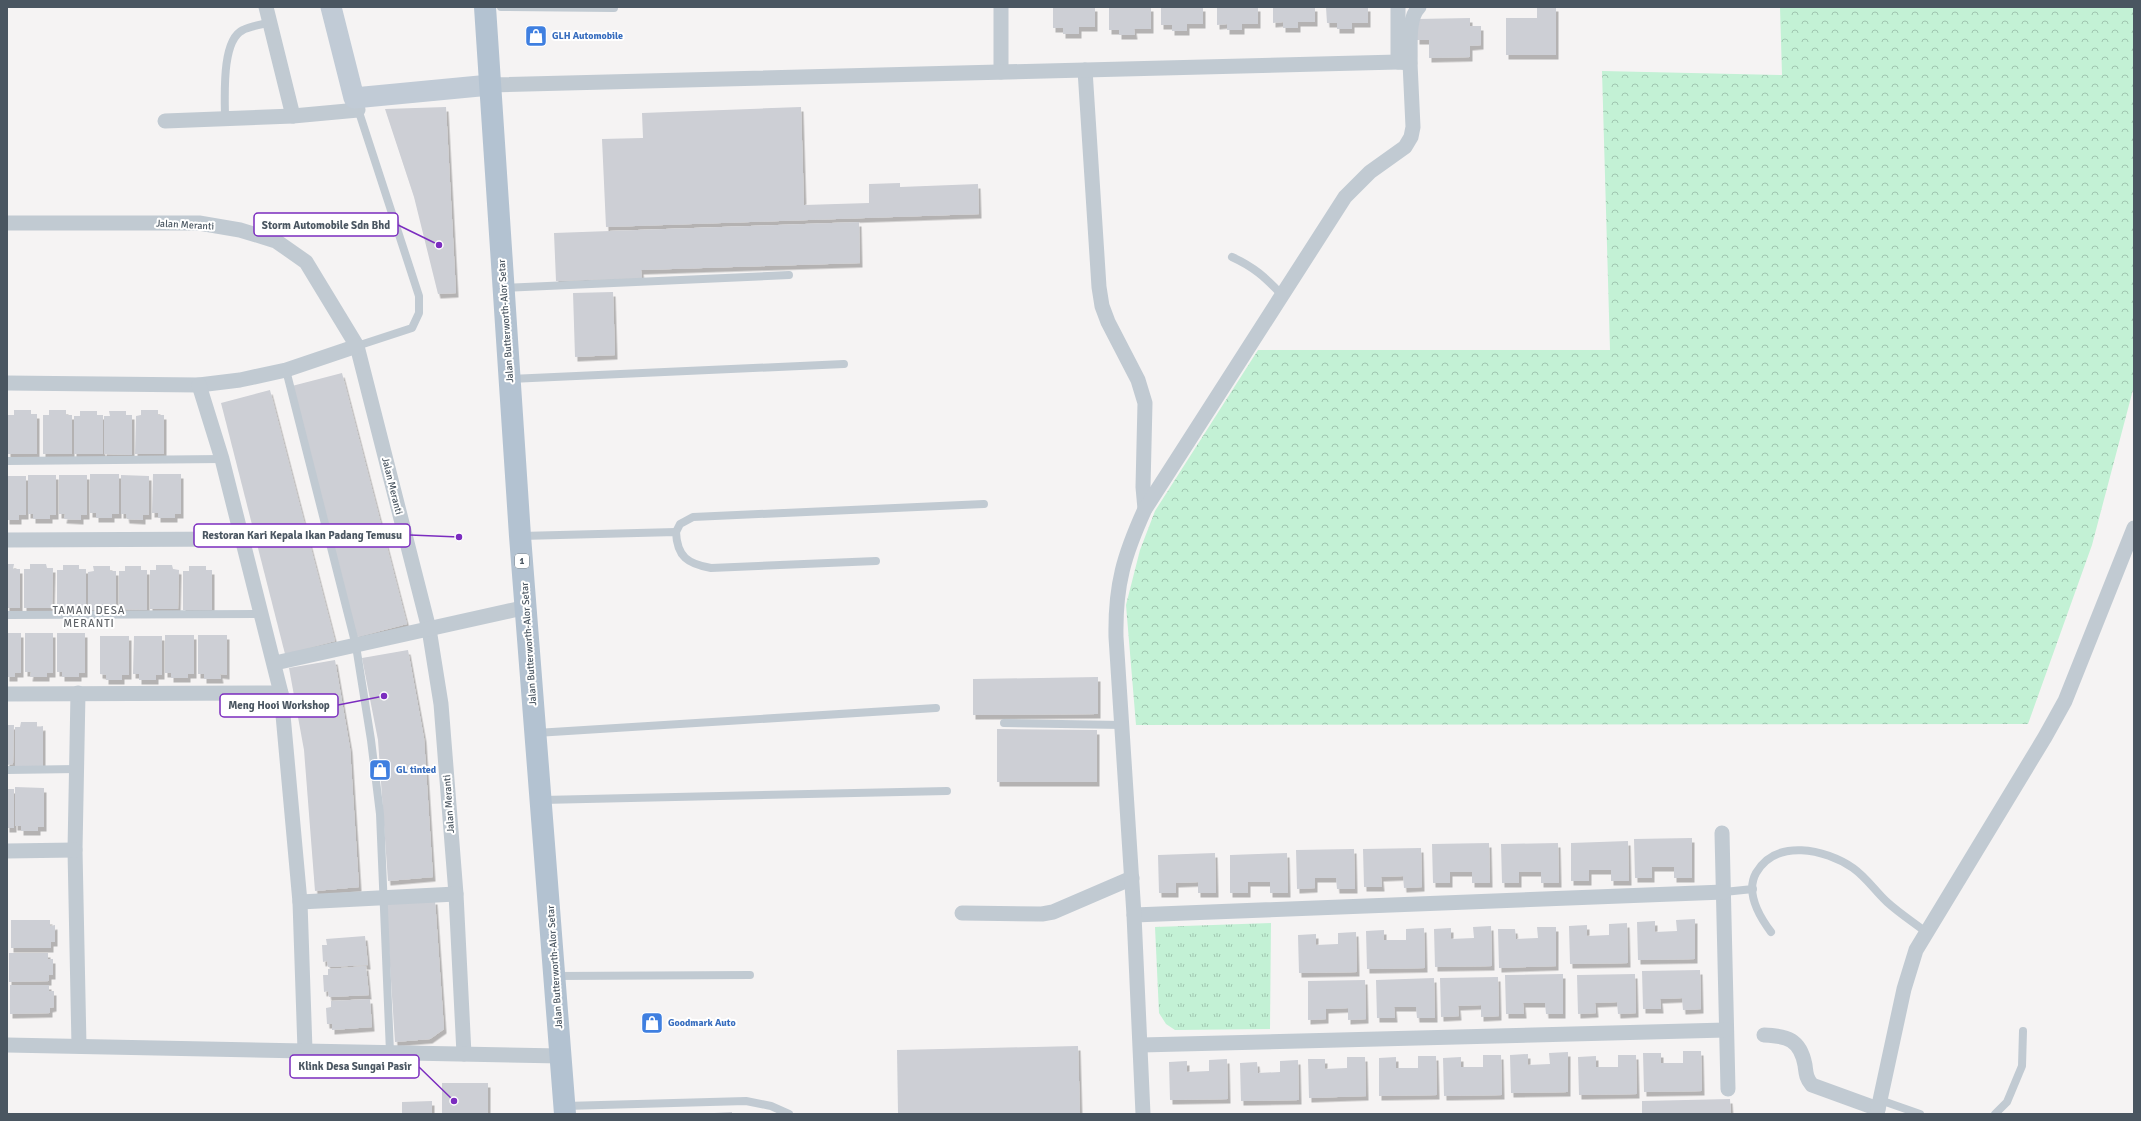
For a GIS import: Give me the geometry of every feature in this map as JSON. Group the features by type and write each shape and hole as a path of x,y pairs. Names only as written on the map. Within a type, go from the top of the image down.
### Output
{"main road":[{"name":"Jalan Butterworth-Alor Setar","path":"485,7 520,536 527,607 565,1110"}],"street":[{"path":"266,7 293,116"},
{"path":"331,7 356,104"},
{"path":"1001,7 1001,72"},
{"path":"1143,1114 1141,1045 1132,878 1115,607 1128,548 1145,509 1345,197 1370,172 1405,147 1411,137 1398,7"},
{"path":"1404,62 1414,14 1420,7"},
{"path":"165,121 293,116 356,104 490,85 1404,62"},
{"path":"1085,70 1099,287 1102,306 1108,322 1138,380 1146,403 1143,487 1145,509"},
{"name":"Jalan Meranti","path":"7,223 199,223 240,230 276,241 306,262 357,346 429,629 441,704 456,894 464,1054"},
{"path":"7,383 199,385 240,380 286,370 357,346"},
{"path":"199,385 222,459 261,614 275,663 281,693 300,902 305,1050"},
{"path":"1764,1035 1785,1036 1792,1041 1802,1055 1807,1079 1812,1085 1878,1108 1904,989 1916,950 2045,737 2065,701 2134,528"},
{"path":"7,540 243,540"},
{"path":"275,663 527,607"},
{"path":"78,693 75,850 80,1046"},
{"path":"7,694 281,693"},
{"path":"1722,833 1728,1089"},
{"path":"7,851 75,850"},
{"path":"962,913 1042,914 1053,912 1132,878"},
{"path":"1134,915 1724,892"},
{"path":"300,902 456,894"},
{"path":"1141,1045 1726,1030"},
{"path":"7,1045 561,1056"}],"lane":[{"path":"502,7 614,8"},
{"path":"225,118 226,72 229,50 234,39 242,30 270,22"},
{"path":"356,104 419,296 419,313 412,328 357,346"},
{"path":"1232,258 1250,265 1263,275 1282,295"},
{"path":"504,288 789,275"},
{"path":"510,379 844,364"},
{"path":"286,370 356,646 377,777 384,898 390,1052"},
{"path":"7,460 222,459"},
{"path":"876,561 711,568 695,566 682,556 676,544 676,532 680,524 693,517 984,504"},
{"path":"520,536 676,532"},
{"path":"7,615 261,614"},
{"path":"536,733 936,708"},
{"path":"1004,723 1122,725"},
{"path":"7,770 77,769"},
{"path":"542,800 947,791"},
{"path":"1771,932 1760,916 1755,904 1753,889 1754,878 1761,864 1776,854 1789,850 1805,850 1823,853 1852,868 1867,880 1887,902 1926,932"},
{"path":"1724,892 1753,889"},
{"path":"555,976 750,974"},
{"path":"1995,1114 2006,1102 2022,1066 2022,1031"},
{"path":"565,1110 746,1101 771,1106 789,1114"},
{"path":"1878,1108 1920,1114"}],"green space":[{"path":"1780,7 2134,7 2134,386 2092,545 2028,724 1136,725 1126,605 1140,550 1155,511 1258,350 1610,350 1602,71 1782,75"},
{"path":"1271,923 1270,1029 1175,1030 1166,1024 1159,1013 1155,927"}],"building":[{"path":"1053,7 1095,7 1095,27 1079,27 1079,34 1063,34 1063,28 1053,28"},
{"path":"1109,7 1151,7 1151,29 1134,29 1135,35 1119,35 1119,30 1109,30"},
{"path":"1161,7 1203,7 1203,24 1187,24 1187,31 1172,31 1172,25 1161,25"},
{"path":"1217,7 1258,7 1258,24 1242,24 1242,30 1227,30 1227,24 1217,25"},
{"path":"1273,7 1315,7 1315,22 1298,22 1298,28 1283,28 1283,22 1273,23"},
{"path":"1326,7 1368,7 1368,23 1352,23 1352,29 1337,29 1337,23 1327,23"},
{"path":"1537,7 1556,7 1556,55 1506,55 1506,18 1537,18"},
{"path":"1470,18 1470,26 1481,26 1481,45 1470,46 1470,57 1429,58 1429,40 1417,40 1417,19"},
{"path":"446,107 456,293 438,294 414,197 385,109"},
{"path":"801,107 804,205 869,203 869,184 900,183 900,187 978,184 979,214 606,227 602,139 643,138 642,113"},
{"path":"859,222 860,263 641,270 642,278 556,281 554,233"},
{"path":"613,292 615,355 575,357 573,293"},
{"path":"342,373 407,624 357,637 292,386"},
{"path":"270,390 335,641 285,654 221,403"},
{"path":"14,410 31,410 31,414 37,414 37,454 8,454 8,415 14,415"},
{"path":"49,410 66,410 66,415 72,415 72,454 43,454 43,415 49,415"},
{"path":"141,410 158,410 158,415 164,415 164,454 135,454 136,416 141,415"},
{"path":"80,411 97,411 97,415 103,415 103,454 74,454 74,416 80,416"},
{"path":"109,411 126,411 126,415 132,415 132,455 104,454 104,416 110,416"},
{"path":"90,474 119,474 119,514 112,514 112,518 96,518 96,513 90,513"},
{"path":"153,474 181,474 181,514 175,514 175,518 158,518 158,513 152,513"},
{"path":"28,475 56,475 56,515 50,515 50,519 33,519 33,514 28,514"},
{"path":"59,475 87,475 87,515 81,515 81,520 64,519 65,514 59,514"},
{"path":"121,475 149,476 149,515 143,515 143,520 127,519 126,514 121,514"},
{"path":"7,476 26,476 26,515 19,515 19,520 7,520"},
{"path":"7,564 14,564 13,569 20,569 20,608 7,608"},
{"path":"30,564 46,564 47,568 53,568 52,608 24,608 24,569 30,569"},
{"path":"63,565 79,565 79,569 86,569 86,609 57,609 57,570 63,570"},
{"path":"156,565 172,565 173,569 179,570 178,609 150,609 150,570 156,570"},
{"path":"93,566 110,566 110,571 116,571 116,610 88,610 88,572 94,571"},
{"path":"125,566 141,566 141,570 147,570 147,610 119,609 119,571 125,571"},
{"path":"189,566 206,566 206,570 212,570 212,610 183,610 183,571 189,571"},
{"path":"7,633 21,633 21,673 15,673 15,677 7,677"},
{"path":"25,633 53,633 53,673 47,673 47,677 30,677 31,672 25,672"},
{"path":"57,633 85,633 85,673 79,673 79,677 62,677 62,672 57,672"},
{"path":"165,635 194,635 194,674 188,674 188,678 171,678 171,673 165,673"},
{"path":"198,635 227,635 227,675 220,674 221,679 204,679 204,674 198,674"},
{"path":"100,636 129,636 129,675 122,675 122,680 106,680 106,675 100,674"},
{"path":"134,636 162,636 162,675 156,675 156,680 139,680 139,674 133,674"},
{"path":"408,650 424,738 433,877 388,881 378,740 362,658"},
{"path":"335,660 350,748 359,887 315,891 304,750 289,668"},
{"path":"1098,677 1098,714 973,715 973,679"},
{"path":"21,722 37,722 37,727 43,726 43,766 15,766 15,727 20,727"},
{"path":"7,725 14,725 13,764 7,765"},
{"path":"997,729 1097,730 1097,782 997,782"},
{"path":"15,787 44,788 44,827 38,827 38,831 21,831 21,826 15,826"},
{"path":"7,789 14,789 14,828 7,828"},
{"path":"1692,838 1692,878 1674,878 1674,867 1652,867 1652,878 1635,878 1634,839"},
{"path":"1628,841 1629,881 1611,881 1611,870 1589,870 1589,881 1571,881 1571,843"},
{"path":"1489,843 1490,883 1472,883 1472,872 1450,872 1450,883 1433,883 1432,844"},
{"path":"1558,843 1559,883 1541,883 1541,872 1519,872 1519,883 1502,883 1501,844"},
{"path":"1421,848 1422,887 1404,888 1403,876 1381,877 1382,887 1364,887 1363,849"},
{"path":"1354,849 1355,889 1337,889 1336,878 1315,878 1315,888 1297,889 1296,850"},
{"path":"1215,853 1216,893 1198,893 1198,882 1176,883 1176,893 1159,893 1158,855"},
{"path":"1287,853 1288,893 1270,893 1270,882 1248,882 1248,893 1230,893 1230,855"},
{"path":"435,900 444,1029 430,1039 395,1042 386,903"},
{"path":"1695,919 1695,959 1638,960 1637,922 1655,921 1655,932 1677,931 1676,920"},
{"path":"11,920 50,920 50,926 55,925 55,942 51,942 51,948 11,948"},
{"path":"1627,923 1628,963 1570,964 1569,926 1587,925 1587,936 1609,935 1609,924"},
{"path":"1491,926 1492,966 1435,967 1434,929 1451,928 1451,939 1474,938 1473,927"},
{"path":"1537,927 1556,927 1556,966 1499,968 1498,929 1515,929 1516,939 1538,938"},
{"path":"1424,928 1425,968 1367,969 1366,931 1384,930 1384,940 1406,940 1406,929"},
{"path":"1356,932 1357,972 1299,973 1298,935 1316,934 1316,945 1338,944 1338,933"},
{"path":"365,936 368,965 328,967 327,961 323,962 322,945 327,945 326,939"},
{"path":"9,953 48,953 48,959 53,959 53,975 49,975 49,981 9,982"},
{"path":"366,966 369,995 329,997 328,991 324,992 323,975 328,975 328,969"},
{"path":"1700,970 1701,1009 1683,1010 1682,998 1660,999 1661,1009 1643,1009 1642,971"},
{"path":"1563,974 1563,1014 1546,1014 1545,1003 1523,1003 1524,1014 1506,1014 1505,975"},
{"path":"1635,974 1636,1013 1618,1014 1617,1002 1595,1003 1596,1013 1578,1014 1577,975"},
{"path":"1498,977 1499,1016 1481,1017 1481,1005 1458,1006 1459,1016 1441,1017 1440,978"},
{"path":"1434,978 1435,1018 1417,1018 1416,1007 1394,1007 1395,1018 1377,1018 1376,980"},
{"path":"1365,980 1366,1019 1348,1020 1348,1008 1326,1009 1326,1019 1308,1020 1308,981"},
{"path":"10,985 49,985 49,991 54,991 54,1007 50,1008 50,1013 10,1014"},
{"path":"370,999 372,1027 332,1030 332,1024 327,1024 326,1008 331,1007 331,1001"},
{"path":"1078,1046 1080,1114 898,1114 897,1050"},
{"path":"1683,1051 1701,1051 1702,1091 1644,1092 1643,1053 1661,1053 1661,1063 1683,1063"},
{"path":"1568,1052 1568,1092 1511,1093 1510,1055 1528,1054 1528,1065 1550,1064 1549,1053"},
{"path":"1483,1055 1501,1055 1502,1095 1444,1096 1443,1058 1461,1057 1461,1067 1483,1067"},
{"path":"1618,1055 1636,1055 1637,1094 1579,1095 1578,1057 1596,1056 1596,1067 1618,1067"},
{"path":"1418,1056 1436,1056 1437,1095 1379,1096 1379,1058 1396,1057 1396,1068 1418,1068"},
{"path":"1347,1057 1365,1057 1366,1096 1309,1098 1308,1059 1325,1059 1325,1069 1347,1068"},
{"path":"1227,1059 1228,1099 1170,1100 1169,1062 1187,1061 1187,1072 1209,1071 1209,1060"},
{"path":"1298,1060 1299,1100 1241,1101 1240,1063 1257,1062 1258,1073 1280,1072 1280,1061"},
{"path":"442,1083 488,1083 488,1114 442,1114"},
{"path":"1730,1099 1731,1114 1642,1114 1642,1101"},
{"path":"432,1101 432,1114 402,1114 402,1102"},
{"path":"732,1112 732,1114 714,1114 714,1113"}],"place":[{"name":"GLH Automobile","path":"536,36"},
{"name":"Storm Automobile Sdn Bhd","path":"439,245"},
{"name":"Restoran Kari Kepala Ikan Padang Temusu","path":"459,537"},
{"name":"Meng Hooi Workshop","path":"384,696"},
{"name":"GL tinted","path":"380,770"},
{"name":"Goodmark Auto","path":"652,1023"},
{"name":"Klink Desa Sungai Pasir","path":"454,1101"}],"district":[{"name":"TAMAN DESA MERANTI","path":"89,616"}]}
